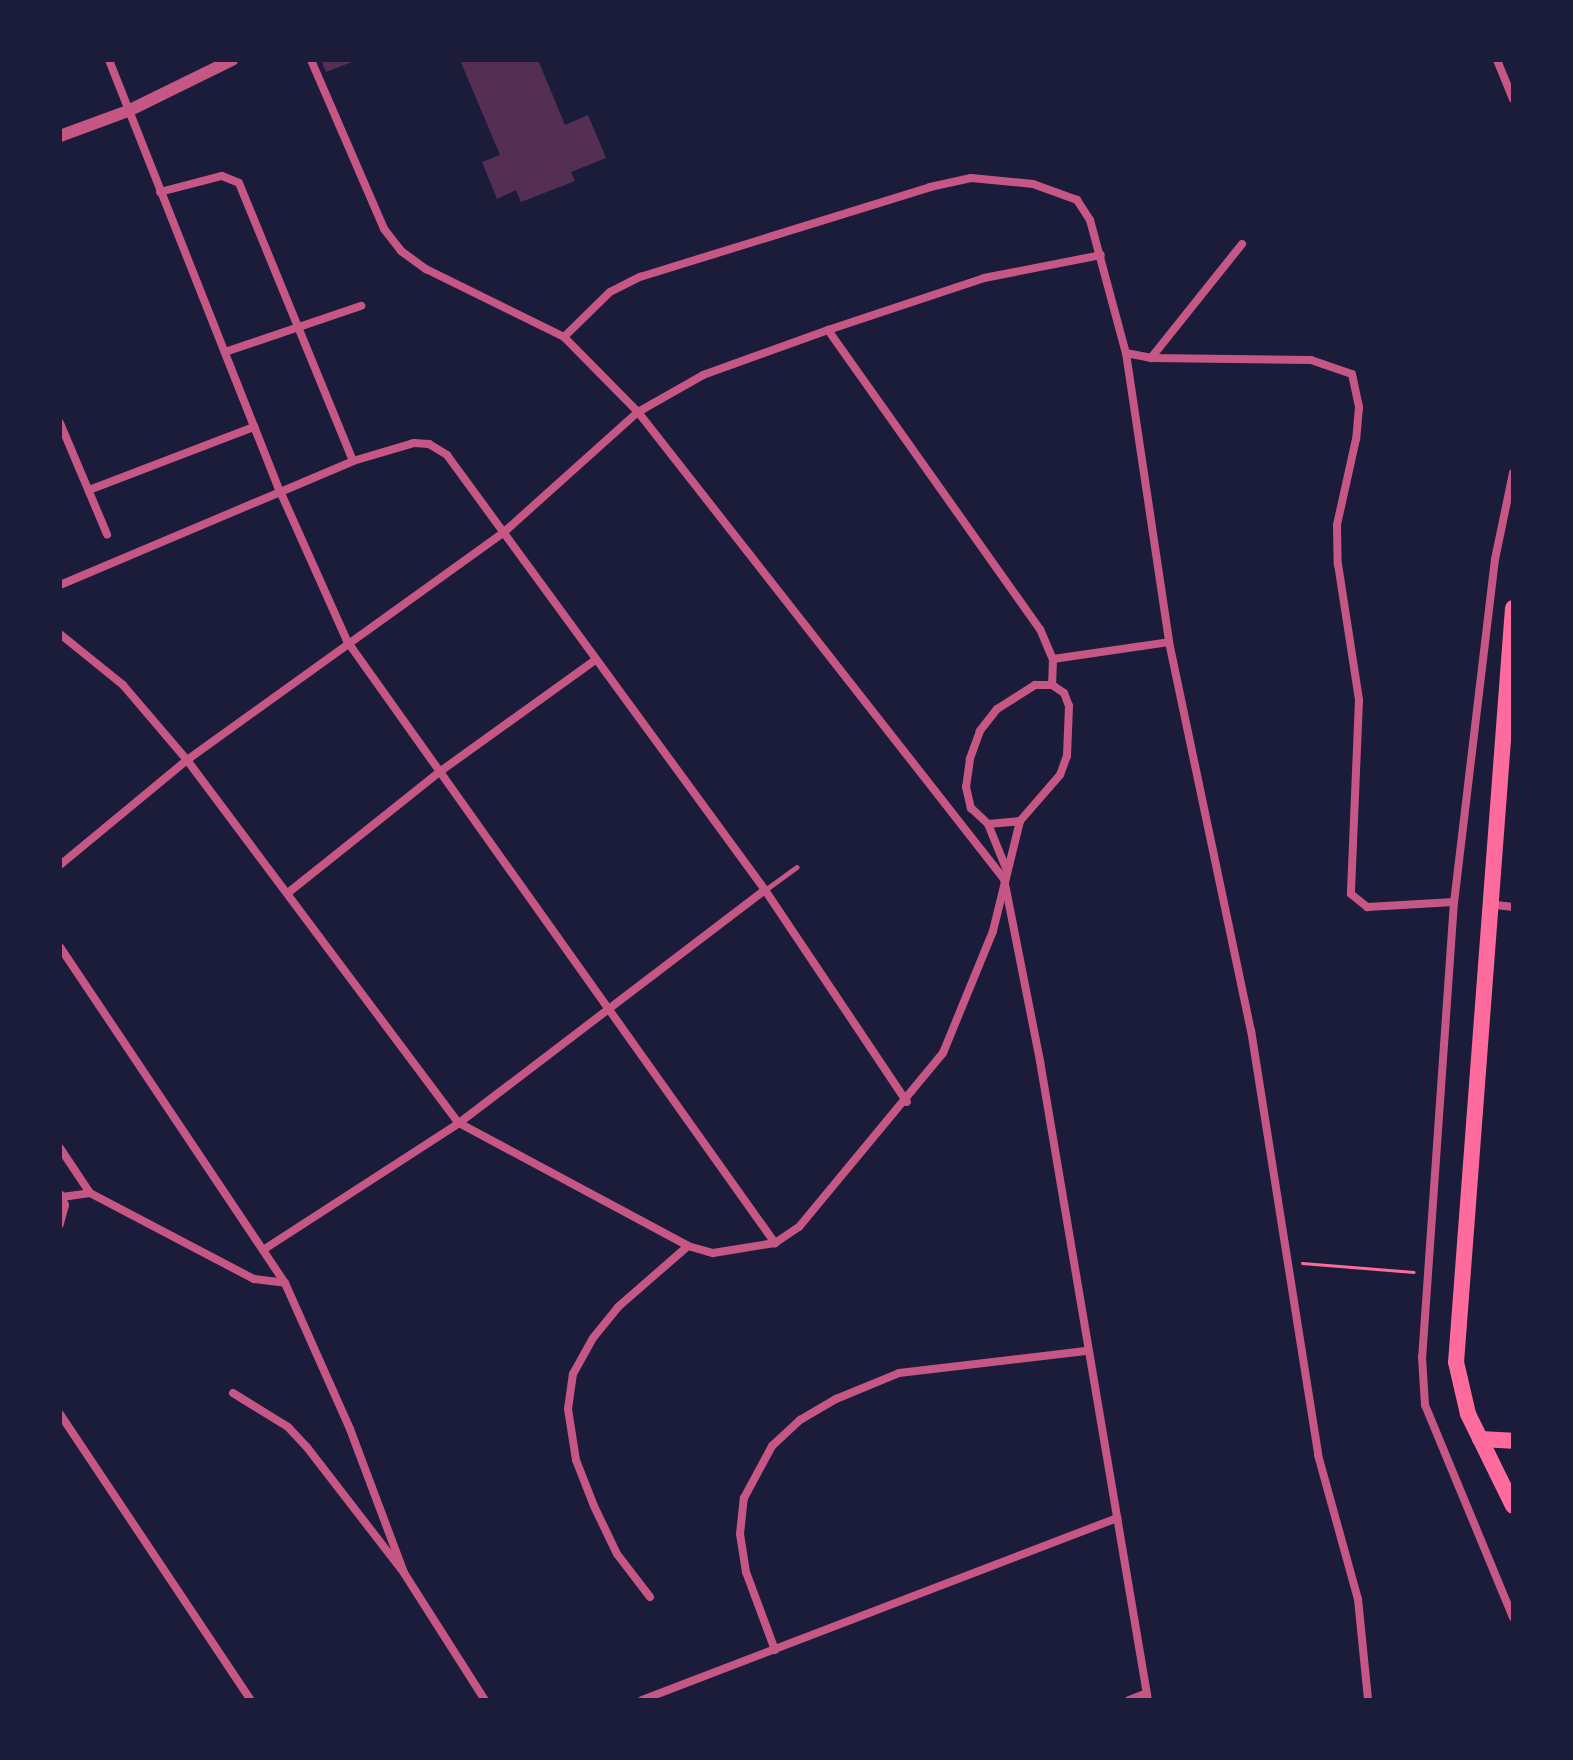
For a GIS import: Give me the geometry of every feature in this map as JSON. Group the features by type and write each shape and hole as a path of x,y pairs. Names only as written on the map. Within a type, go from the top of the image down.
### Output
{"main road":[{"path":"1513,608 1487,904 1456,1362 1468,1414 1513,1506"},
{"path":"1480,1439 1513,1441"}],"street":[{"path":"109,60 280,491 347,641 775,1243"},
{"path":"60,136 128,111 232,60"},
{"path":"311,60 384,229 401,251 426,269 564,337 638,412 1004,879 1040,1061 1086,1351 1148,1696 1129,1700"},
{"path":"1497,60 1513,99"},
{"path":"160,192 222,176 235,179 299,325 353,461"},
{"path":"564,337 610,292 640,277 971,178 1061,190 1077,200 1090,220 1126,353 1169,642 1251,1030 1318,1455 1358,1599 1368,1700"},
{"path":"1151,358 1189,304 1242,244"},
{"path":"60,865 187,760 347,641 503,533 638,412 703,375 828,330 984,278 1101,255"},
{"path":"225,352 361,306"},
{"path":"828,330 1040,629 1053,659 1052,685"},
{"path":"1126,353 1151,358 1311,360 1339,366 1352,374 1357,386 1356,439 1337,525 1338,564 1359,700 1351,894 1367,907 1454,902"},
{"path":"60,423 64,447 89,490 107,534"},
{"path":"89,490 254,427"},
{"path":"60,585 353,461 414,443 429,444 447,455 594,661 765,890 907,1102"},
{"path":"1513,473 1495,559 1454,902 1427,1273 1425,1405 1513,1617"},
{"path":"60,634 123,685 187,760 289,892 459,1123 688,1246 713,1253 775,1243 818,1208 907,1102 943,1053 993,931 1020,821 1046,795 1067,756 1069,706 1064,693 1052,685 1035,685 997,709 980,731 970,759 966,787 971,808 988,824 1006,868"},
{"path":"1053,659 1169,642"},
{"path":"289,892 438,773 594,661"},
{"path":"988,824 1020,821"},
{"path":"263,1250 459,1123 765,890"},
{"path":"1487,904 1513,907"},
{"path":"60,947 285,1283 350,1429 404,1573"},
{"path":"60,1148 90,1193 254,1279 285,1283"},
{"path":"60,1224 61,1195 90,1193"},
{"path":"650,1597 617,1554 594,1506 576,1460 568,1409 573,1374 593,1338 618,1307 688,1246"},
{"path":"775,1650 746,1572 740,1534 744,1498 772,1446 824,1406 899,1373 1086,1351"},
{"path":"233,1393 288,1427 306,1446 404,1573 485,1700"},
{"path":"60,1414 251,1700"},
{"path":"642,1700 1117,1518"}],"lane":[{"path":"765,890 797,867"}],"path":[{"path":"1290,1262 1427,1273"}],"building":[{"path":"321,60 357,60 326,72"},
{"path":"460,60 538,60 565,125 588,115 606,158 571,172 575,181 521,202 516,190 497,199 482,162 500,155"}]}
